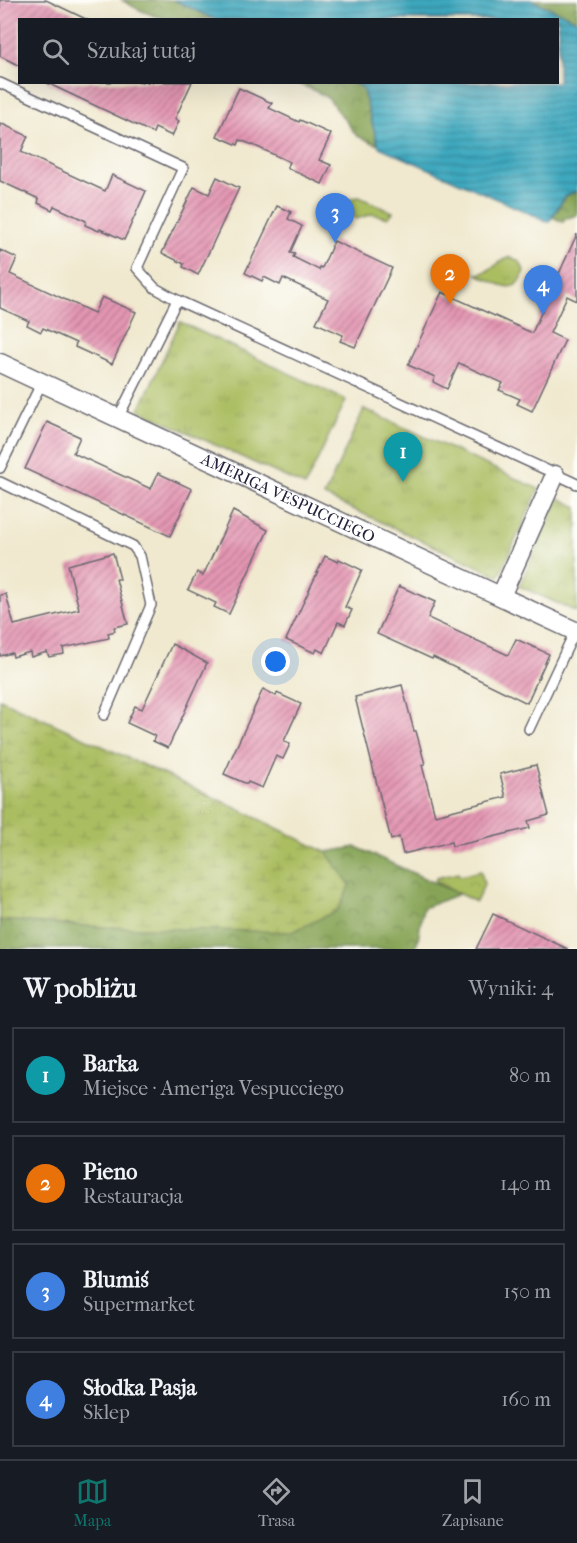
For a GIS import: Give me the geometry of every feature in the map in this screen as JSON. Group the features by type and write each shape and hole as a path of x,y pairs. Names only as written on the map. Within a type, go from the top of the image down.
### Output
{"street":[{"name":"AMERIGA VESPUCCIEGO","path":"0,363 576,632"},
{"path":"501,596 555,475"}],"lane":[{"path":"0,83 183,168 137,268 155,288 577,484"},
{"path":"118,418 177,300"},
{"path":"0,468 41,384"},
{"path":"0,482 133,546 140,556 151,605 104,715"},
{"path":"529,729 576,632"}],"green space":[{"path":"122,0 173,0 214,18 167,18 146,13"},
{"path":"531,0 577,0 577,20"},
{"path":"298,84 354,84 362,87 378,145 357,136 329,99"},
{"path":"577,191 577,215 563,222 552,217 566,196"},
{"path":"359,197 393,212 388,218 373,214 356,219 348,212 346,203 352,198"},
{"path":"511,257 520,262 524,270 521,279 511,287 498,284 477,274 486,271"},
{"path":"180,322 346,400 305,486 139,410"},
{"path":"364,409 539,489 499,576 324,496"},
{"path":"559,498 577,507 577,612 519,586"},
{"path":"0,699 326,852 350,885 338,910 292,932 105,927 0,920"},
{"path":"356,847 459,894 423,908 418,940 414,949 0,949 0,920 105,927 350,885 326,852"},
{"path":"481,871 484,885 476,902 435,882 436,878"}],"water":[{"path":"174,0 531,0 577,20 577,191 565,196 549,222 379,147 362,87 354,84 559,84 559,18 212,18"}],"building":[{"path":"0,0 46,0 84,18 18,18 18,65 0,56"},
{"path":"49,84 191,84 175,119 179,121 172,136 155,128 153,133"},
{"path":"239,88 272,103 269,108 331,134 319,160 331,165 322,184 287,168 290,162 253,145 240,140 238,145 217,136"},
{"path":"0,123 28,136 21,152 105,191 112,175 146,191 124,240 85,225 86,221 54,206 52,210 38,203 39,199 0,181"},
{"path":"217,177 239,188 198,275 183,267 184,264 162,253 194,187 209,194"},
{"path":"277,206 291,212 288,219 302,226 290,253 295,254 293,257 319,270 334,241 392,268 355,347 340,341 343,335 316,323 328,299 283,278 280,285 264,277 262,281 245,273"},
{"path":"577,234 577,301 567,296 550,333 565,340 532,411 517,404 520,399 499,390 503,383 459,363 447,389 433,382 435,377 408,365 442,292 532,333"},
{"path":"0,250 17,258 10,274 94,313 102,297 136,312 112,364 75,347 76,343 43,328 41,332 27,325 29,321 0,308"},
{"path":"47,422 80,437 73,453 151,489 158,473 192,489 170,536 25,469"},
{"path":"233,511 268,530 229,614 214,607 216,603 188,590 197,572 203,576"},
{"path":"113,553 120,579 116,579 128,624 114,627 115,631 108,633 109,638 63,648 64,654 49,657 47,652 31,657 30,652 13,657 12,653 0,656 0,595 6,594 14,625 79,609 68,565"},
{"path":"325,556 338,562 339,559 362,570 345,607 352,610 345,625 338,622 324,653 317,649 315,653 286,640"},
{"path":"399,586 435,602 428,618 508,655 516,639 549,654 527,703 433,657 432,659 377,634"},
{"path":"172,644 207,663 168,748 153,741 155,736 127,723 135,706 142,709"},
{"path":"402,685 425,764 422,765 435,815 506,797 500,774 536,765 549,815 528,821 530,828 468,843 452,846 451,842 403,854 399,837 391,840 355,697"},
{"path":"263,689 301,704 284,741 290,744 283,759 276,756 262,788 224,774"},
{"path":"493,914 568,949 476,949"}],"place":[{"name":"Blumiś","path":"335,243"},
{"name":"Pieno","path":"450,304"},
{"name":"Słodka Pasja","path":"543,315"},
{"name":"Barka","path":"403,482"}]}
